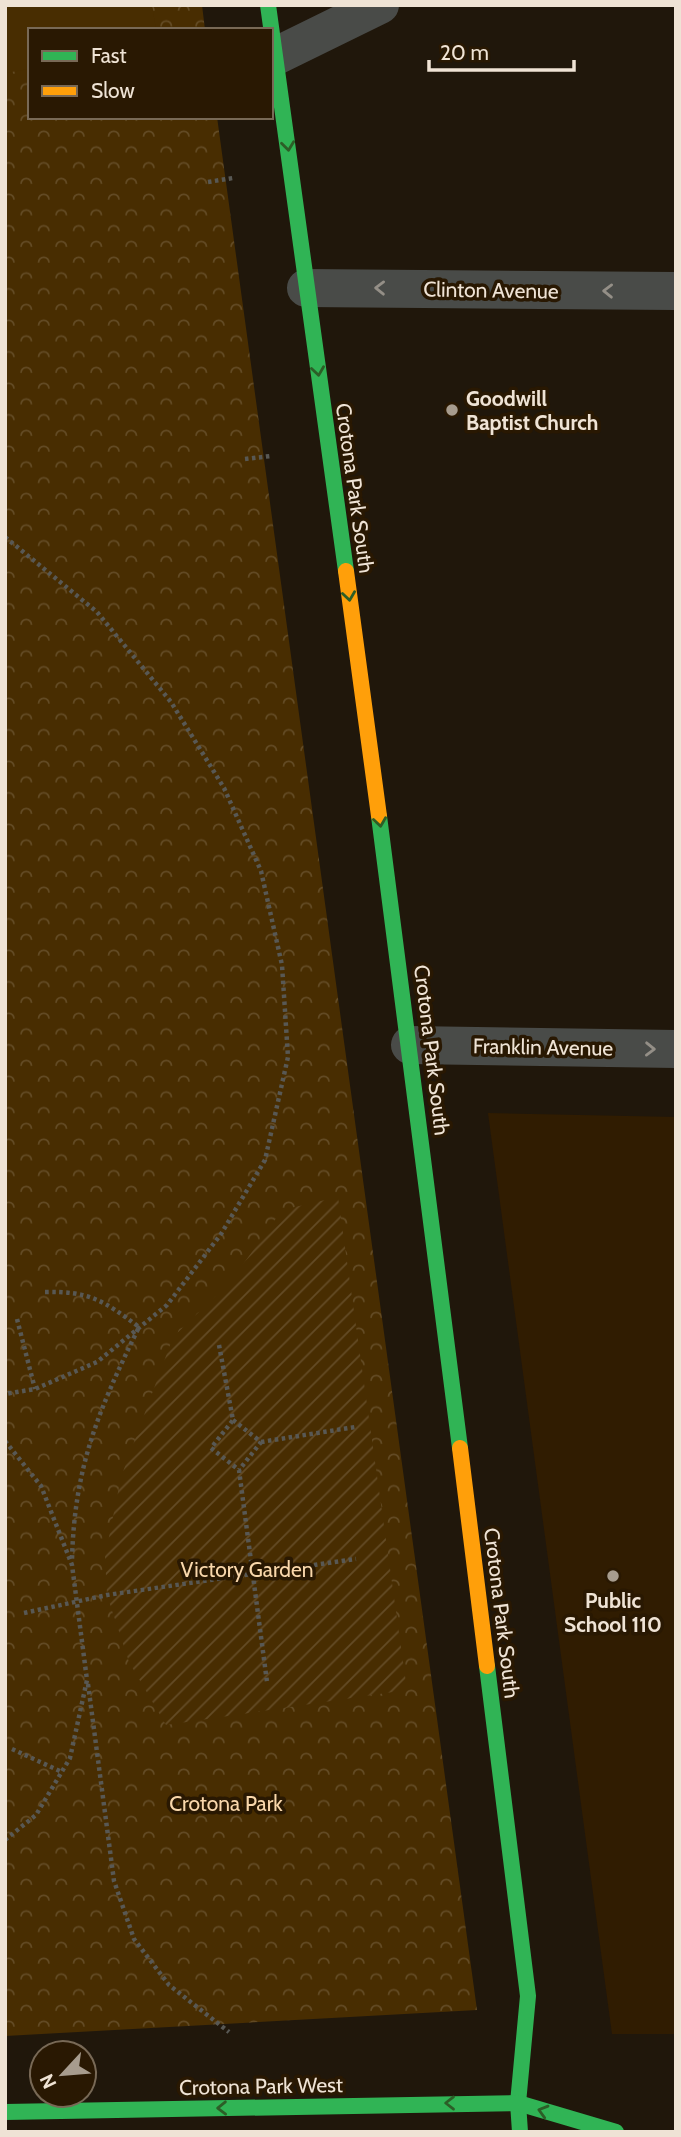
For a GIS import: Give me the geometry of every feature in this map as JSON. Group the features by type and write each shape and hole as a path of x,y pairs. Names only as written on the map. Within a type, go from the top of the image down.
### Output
{"street":[{"name":"Crotona Park South","path":"268,5 272,28"},
{"path":"276,56 380,5"},
{"name":"Crotona Park South","path":"273,37 410,1045 528,1996 518,2103 520,2132"},
{"name":"Clinton Avenue","path":"306,288 676,291"},
{"name":"Franklin Avenue","path":"410,1045 676,1049"},
{"name":"Crotona Park West","path":"5,2112 518,2103 616,2132"}],"path":[{"path":"208,182 233,178"},
{"path":"245,459 271,456"},
{"path":"5,539 97,612 171,702 224,788 261,872 282,965 288,1056 265,1160 221,1234 167,1305 97,1362 34,1389 5,1394"},
{"path":"46,1292 78,1291 108,1305 139,1327"},
{"path":"17,1319 34,1389"},
{"path":"139,1327 103,1400 86,1448 73,1512 72,1565 76,1601 114,1881 134,1939 169,1985 229,2032"},
{"path":"219,1345 233,1420 261,1442"},
{"path":"233,1420 211,1448 239,1470 267,1682"},
{"path":"239,1470 261,1442 355,1427"},
{"path":"5,1441 41,1486 72,1565"},
{"path":"24,1613 76,1601 356,1559"},
{"path":"5,1840 36,1815 70,1758 87,1680"},
{"path":"12,1749 62,1772"}],"shaded area":[{"name":"Public School 110","path":"488,1113 676,1117 676,2034 612,2034"}],"green space":[{"name":"Crotona Park","path":"5,5 202,5 205,28 28,28 28,119 217,119 477,2010 5,2036"},
{"path":"5,5 152,5 156,28 28,28 28,69 5,73"},
{"name":"Victory Garden","path":"338,1197 407,1690 166,1725 129,1662 107,1595 105,1557 121,1477 173,1337 231,1281 282,1210"}],"traffic: fast":[{"path":"268,5 271,28"},
{"path":"273,41 346,571"},
{"path":"379,816 460,1448"},
{"path":"487,1666 528,1996 518,2103 520,2132"},
{"path":"5,2112 518,2103 616,2132"}],"traffic: slow":[{"path":"346,571 379,816"},
{"path":"460,1448 487,1666"}],"place":[{"name":"Goodwill Baptist Church","path":"452,410"},
{"name":"Public School 110","path":"613,1576"}]}
